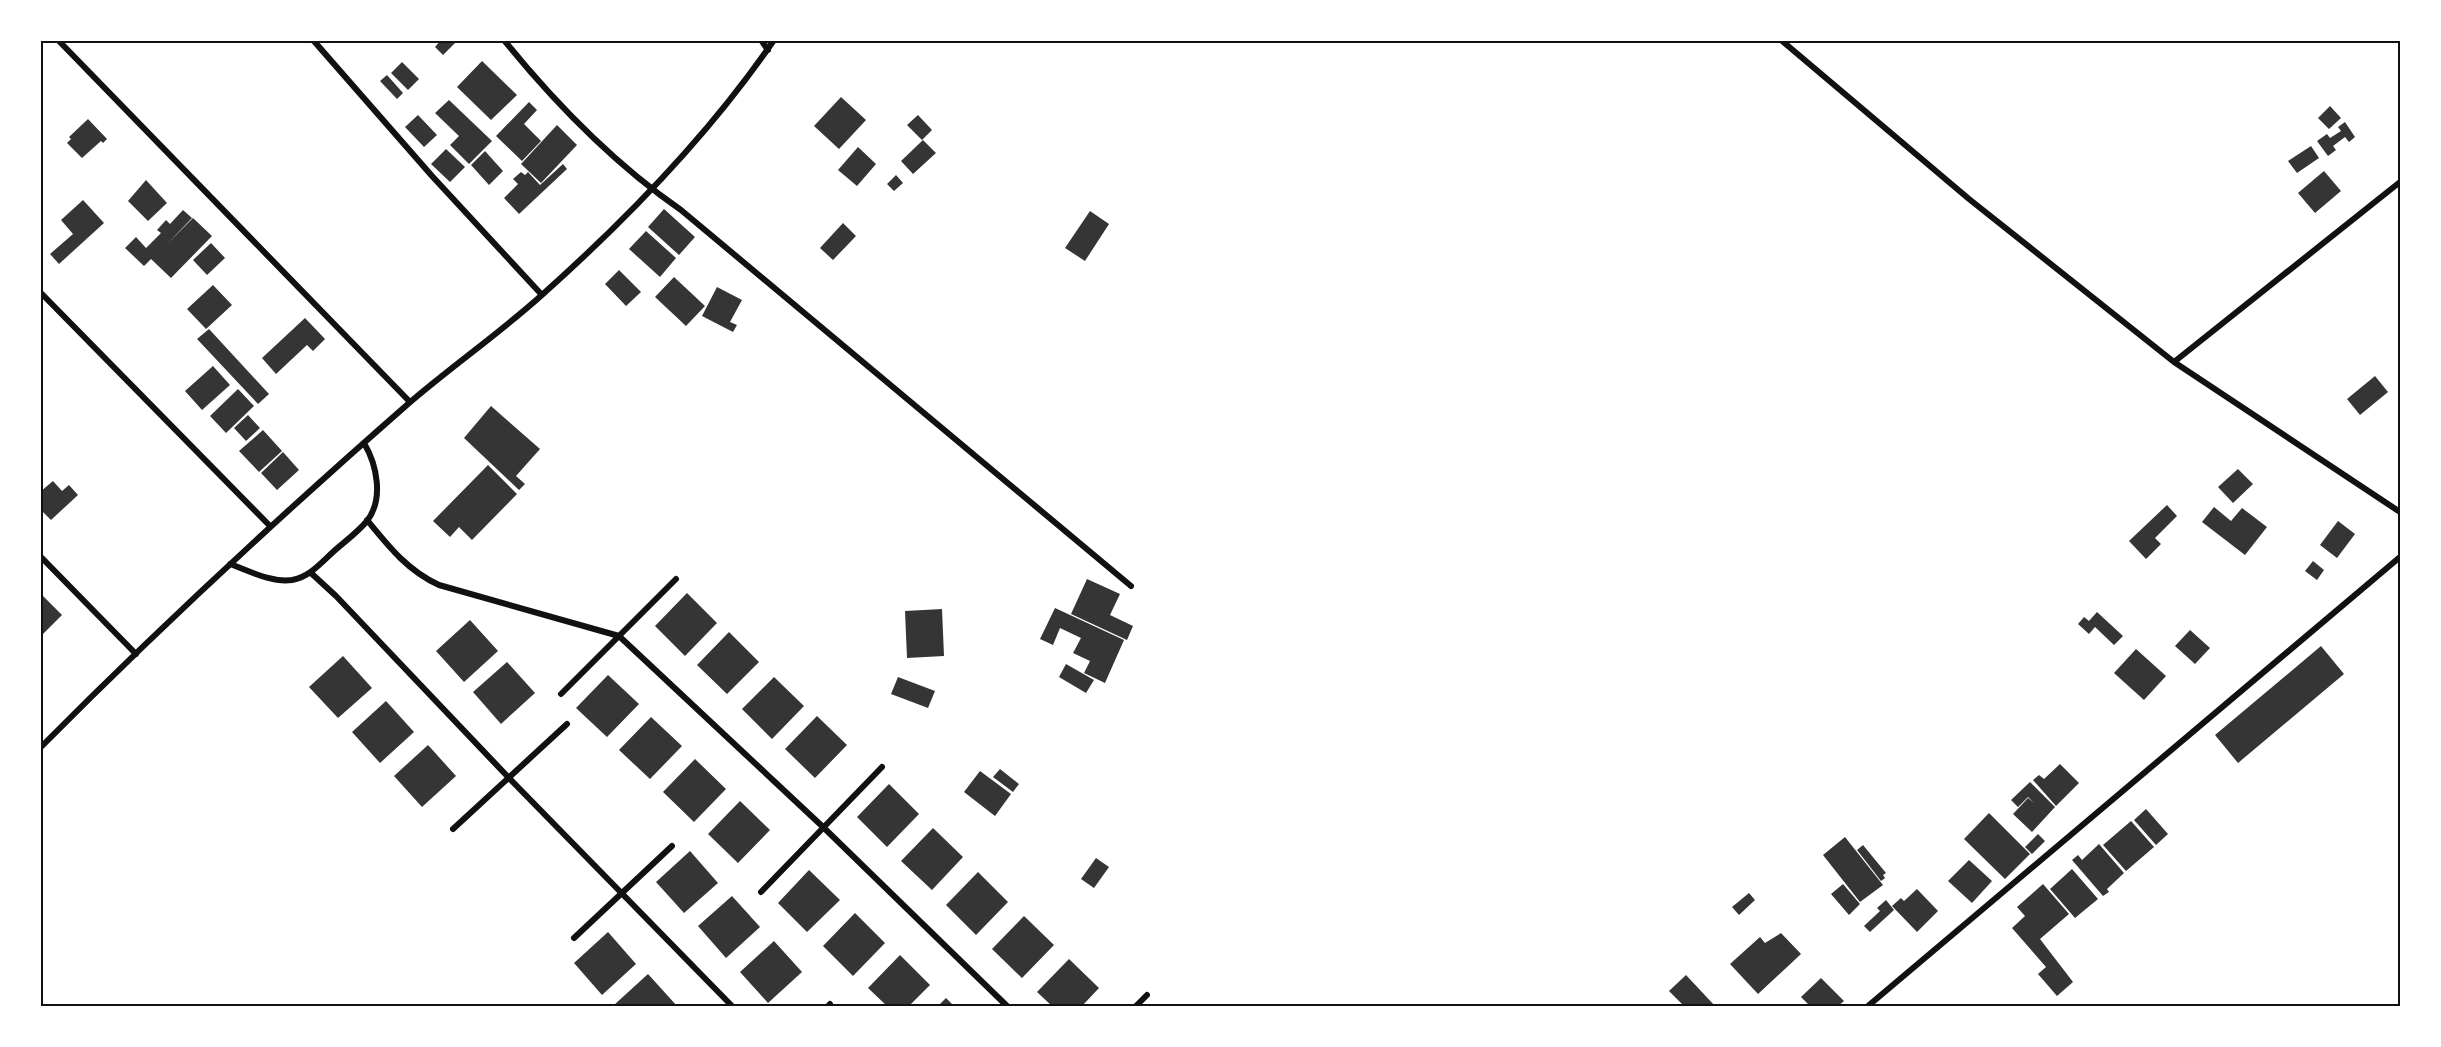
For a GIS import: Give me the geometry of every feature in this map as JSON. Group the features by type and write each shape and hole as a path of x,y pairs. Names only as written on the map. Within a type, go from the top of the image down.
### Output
{"street":[{"path":"58,40 410,402"},
{"path":"313,40 432,176 542,295"},
{"path":"504,40 594,138 652,190 690,218 1131,586"},
{"path":"760,40 768,50"},
{"path":"40,748 270,526 410,402 542,295 652,190 695,143 774,40"},
{"path":"1781,40 1969,199 2175,362 2400,512"},
{"path":"2175,362 2400,182"},
{"path":"40,292 270,526"},
{"path":"230,564 283,580 295,579 311,573 367,520 375,506 377,488 374,465 364,443"},
{"path":"367,520 406,566 430,581 619,636 822,826 1007,1006"},
{"path":"40,556 136,654"},
{"path":"1868,1006 2400,557"},
{"path":"311,573 336,596 509,778 732,1006"},
{"path":"561,694 676,579"},
{"path":"453,829 567,724"},
{"path":"760,892 882,767"},
{"path":"574,938 672,846"},
{"path":"1136,1006 1147,995"}],"building":[{"path":"441,40 458,40 443,55 435,47"},
{"path":"482,61 517,95 491,120 457,87"},
{"path":"402,62 419,79 408,90 391,73"},
{"path":"387,75 403,93 397,99 380,81"},
{"path":"841,97 866,120 839,149 814,126"},
{"path":"449,100 492,141 469,164 450,145 459,136 435,113"},
{"path":"529,102 537,110 524,124 541,141 522,161 496,136"},
{"path":"2330,106 2341,118 2329,129 2318,118"},
{"path":"418,115 437,135 424,147 405,127"},
{"path":"918,115 932,130 922,140 907,125"},
{"path":"88,119 107,139 103,143 101,141 82,158 67,143 71,139 69,137"},
{"path":"2345,122 2355,137 2349,142 2345,137 2333,146 2336,150 2328,156 2317,141 2327,134 2330,138 2341,131 2338,127"},
{"path":"557,125 577,145 541,183 521,164"},
{"path":"923,140 936,153 913,174 901,161"},
{"path":"2311,146 2319,158 2297,173 2288,161"},
{"path":"858,147 876,164 857,186 838,170"},
{"path":"446,149 465,167 450,182 431,164"},
{"path":"485,151 503,171 489,185 471,165"},
{"path":"563,164 567,169 519,214 504,198 518,184 513,179 521,172 525,175 528,172 540,185"},
{"path":"2324,171 2341,191 2315,213 2298,193"},
{"path":"896,175 903,183 894,191 887,184"},
{"path":"146,180 167,203 148,221 128,201"},
{"path":"83,200 104,223 59,264 50,254 73,234 61,220"},
{"path":"664,209 695,237 679,255 648,227"},
{"path":"183,210 192,218 167,244 193,218 212,236 171,278 151,259 144,266 125,248 136,237 146,248 161,233 157,230 166,220 170,224"},
{"path":"1090,211 1109,224 1085,261 1065,248"},
{"path":"843,223 856,236 833,260 820,248"},
{"path":"646,231 676,258 660,277 629,249"},
{"path":"211,243 225,258 207,275 193,260"},
{"path":"619,270 641,292 626,306 605,284"},
{"path":"674,277 705,306 686,326 655,297"},
{"path":"213,285 232,305 206,329 187,309"},
{"path":"717,287 742,300 730,322 737,325 733,332 702,316"},
{"path":"305,318 325,339 313,351 307,345 276,374 262,358"},
{"path":"209,329 269,394 258,404 197,339"},
{"path":"213,366 230,385 202,410 185,391"},
{"path":"2375,376 2388,392 2360,415 2347,399"},
{"path":"238,389 254,406 226,433 210,416"},
{"path":"491,406 540,449 516,476 525,484 519,490 464,438"},
{"path":"248,415 260,428 246,441 234,428"},
{"path":"263,430 282,451 259,472 239,451"},
{"path":"283,452 299,470 277,490 261,473"},
{"path":"488,465 517,494 472,540 459,527 450,537 433,521"},
{"path":"2238,469 2253,484 2233,503 2218,487"},
{"path":"53,481 62,491 69,485 78,495 51,520 40,509 40,492"},
{"path":"2167,505 2177,516 2155,538 2161,544 2146,559 2129,541"},
{"path":"2214,507 2231,521 2242,508 2267,527 2245,555 2202,522"},
{"path":"2338,521 2355,534 2337,558 2320,545"},
{"path":"2313,561 2324,570 2317,580 2305,571"},
{"path":"1087,579 1120,594 1110,615 1133,626 1127,640 1071,614"},
{"path":"40,593 62,615 40,637"},
{"path":"687,593 717,623 685,656 655,626"},
{"path":"1055,608 1124,640 1105,683 1084,673 1090,661 1073,653 1081,638 1060,628 1053,645 1040,639"},
{"path":"942,609 944,656 907,658 905,611"},
{"path":"2097,612 2123,636 2114,645 2095,627 2089,634 2078,624 2084,617 2089,621"},
{"path":"470,620 498,651 464,682 436,651"},
{"path":"2190,630 2210,648 2195,664 2175,646"},
{"path":"729,632 759,662 727,694 697,665"},
{"path":"2321,646 2344,674 2238,763 2215,735"},
{"path":"2136,649 2166,676 2144,700 2114,673"},
{"path":"343,656 372,688 338,718 309,687"},
{"path":"507,662 535,693 501,724 473,692"},
{"path":"1066,664 1094,680 1086,693 1059,677"},
{"path":"608,675 639,704 607,737 576,708"},
{"path":"774,677 804,706 772,739 742,709"},
{"path":"898,677 935,691 928,708 891,694"},
{"path":"386,701 414,732 380,763 352,732"},
{"path":"817,716 847,745 815,778 785,749"},
{"path":"651,717 682,746 650,779 619,750"},
{"path":"428,745 456,776 422,807 394,776"},
{"path":"695,759 726,789 694,822 663,792"},
{"path":"2060,764 2079,783 2056,806 2033,780 2039,775 2044,779"},
{"path":"1000,769 1019,784 1013,792 993,777"},
{"path":"980,771 1011,794 995,816 964,792"},
{"path":"2030,782 2055,807 2032,832 2013,814 2028,798 2034,803 2028,797 2018,807 2011,800"},
{"path":"889,784 919,814 887,847 857,817"},
{"path":"740,801 770,830 738,863 708,834"},
{"path":"2146,809 2168,834 2156,845 2134,820"},
{"path":"1989,813 2030,854 2005,879 1964,839"},
{"path":"2131,821 2154,847 2126,871 2103,845"},
{"path":"933,828 963,857 932,890 901,861"},
{"path":"2038,834 2045,841 2032,854 2025,847"},
{"path":"1845,837 1883,885 1860,902 1823,855"},
{"path":"2099,844 2124,873 2103,896 2072,860 2078,855 2082,860"},
{"path":"1863,845 1886,873 1883,875 1885,878 1881,881 1857,850"},
{"path":"690,851 718,883 684,913 656,882"},
{"path":"1096,858 1109,867 1094,888 1081,879"},
{"path":"1969,860 1992,881 1972,903 1948,881"},
{"path":"2072,869 2098,899 2075,918 2050,889"},
{"path":"809,870 840,900 807,932 778,903"},
{"path":"978,872 1008,902 976,935 946,905"},
{"path":"1843,884 1860,904 1849,915 1831,894"},
{"path":"2043,884 2069,914 2040,939 2073,982 2057,996 2038,974 2046,967 2012,928 2025,916 2017,907"},
{"path":"1917,889 1938,911 1917,932 1892,906 1901,898 1904,901"},
{"path":"1749,893 1755,900 1739,915 1732,907"},
{"path":"732,896 760,927 726,958 698,926"},
{"path":"1886,900 1894,910 1870,932 1864,926 1880,911 1877,908"},
{"path":"855,913 885,943 853,976 823,946"},
{"path":"1024,916 1054,945 1022,978 992,949"},
{"path":"608,932 636,964 602,995 574,963"},
{"path":"1781,933 1801,954 1758,994 1730,964 1760,937 1765,943"},
{"path":"774,941 802,972 768,1003 740,972"},
{"path":"900,955 930,985 909,1006 887,1006 868,988"},
{"path":"1069,959 1099,988 1082,1006 1052,1006 1037,992"},
{"path":"648,974 677,1006 614,1005"},
{"path":"1686,975 1715,1006 1684,1006 1669,991"},
{"path":"1821,978 1844,1001 1838,1006 1810,1006 1801,997"},
{"path":"946,998 954,1006 938,1006"}]}
